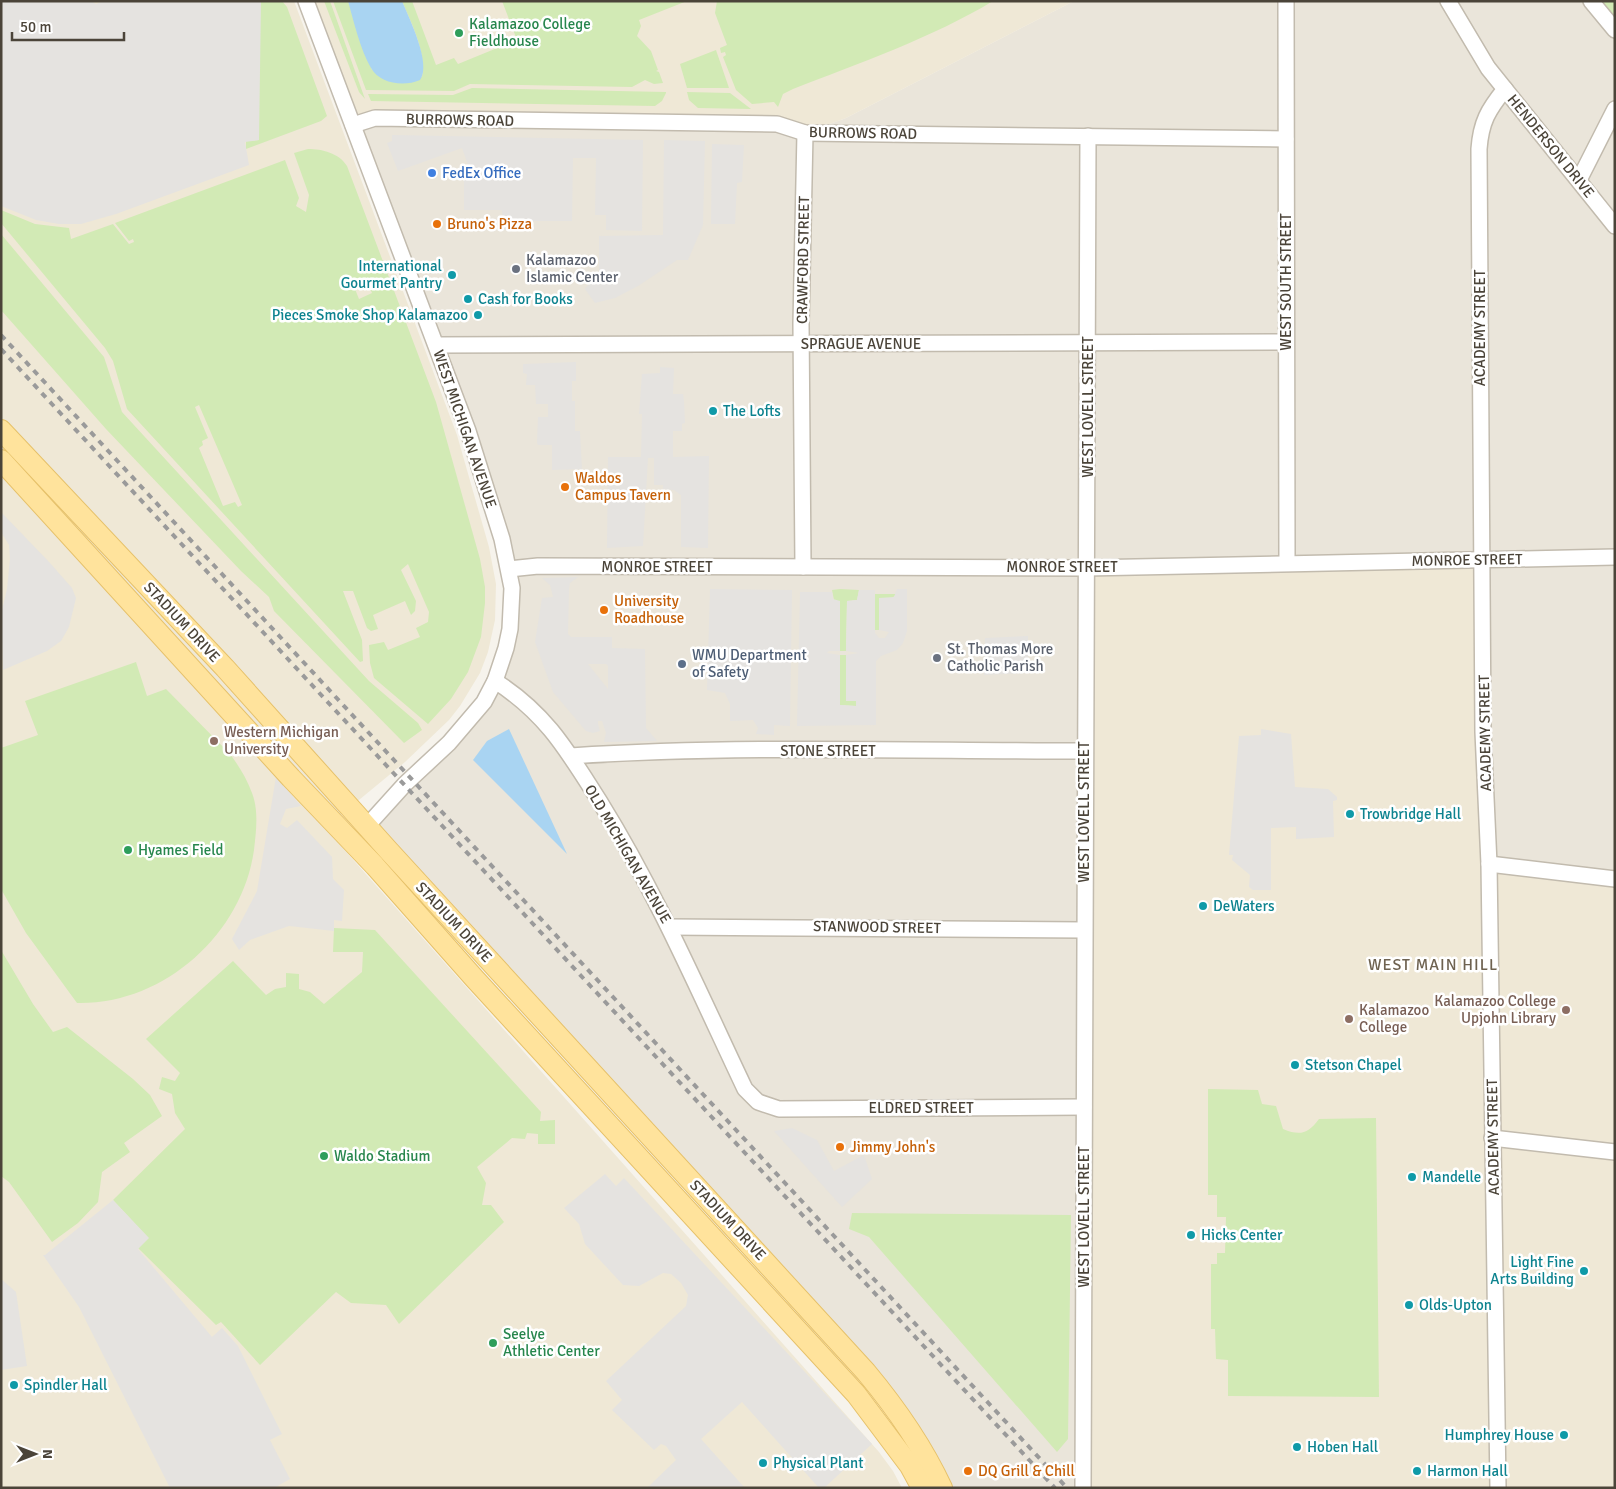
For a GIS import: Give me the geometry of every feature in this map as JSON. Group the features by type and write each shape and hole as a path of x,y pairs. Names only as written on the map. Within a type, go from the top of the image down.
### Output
{"main road":[{"name":"STADIUM DRIVE","path":"1,430 151,588 866,1372 903,1418 920,1445 942,1488"},
{"name":"STADIUM DRIVE","path":"1,460 291,778 375,866 461,964 856,1394 885,1430 910,1466 922,1488"}],"street":[{"name":"WEST MICHIGAN AVENUE","path":"306,1 437,345 472,444 509,569 512,605 510,629 495,681 471,720 367,826"},
{"name":"WEST SOUTH STREET","path":"1286,1 1287,563"},
{"path":"1448,1 1478,52 1504,89"},
{"path":"1591,1 1615,30"},
{"name":"HENDERSON DRIVE","path":"1504,89 1615,226"},
{"name":"ACADEMY STREET","path":"1498,1488 1489,864 1484,732 1479,149 1481,129 1485,117 1504,89"},
{"path":"1579,180 1615,109"},
{"name":"BURROWS ROAD","path":"353,125 375,118 777,124 805,133 1286,139"},
{"name":"CRAWFORD STREET","path":"803,567 802,345 805,133"},
{"name":"WEST LOVELL STREET","path":"1083,1488 1084,751 1088,136"},
{"name":"SPRAGUE AVENUE","path":"437,345 1286,342"},
{"name":"MONROE STREET","path":"509,569 530,566 1086,568 1615,557"},
{"name":"OLD MICHIGAN AVENUE","path":"495,681 535,711 571,756 637,864 670,927 745,1089 758,1102"},
{"name":"STONE STREET","path":"571,756 623,753 764,751 1084,751"},
{"path":"1489,864 1615,879"},
{"name":"STANWOOD STREET","path":"670,927 1084,930"},
{"name":"ELDRED STREET","path":"758,1102 780,1109 1084,1107"},
{"path":"1492,1138 1615,1152"}],"shaded area":[{"name":"Western Michigan University","path":"1,1 294,1 457,435 489,547 496,584 495,620 488,652 480,673 460,706 449,720 405,762 325,828 879,1452 893,1471 902,1488 1,1488"},
{"path":"1,1 91,1 96,4 103,1 261,1 259,140 245,142 249,165 116,214 81,224 59,224 36,220 1,206"},
{"path":"305,1 1074,1 846,118 805,133 777,124 353,125"},
{"path":"1074,1 1615,1 1615,879 1083,1488 942,1488 920,1445 367,826 471,720 506,648 509,569 353,125 777,124 805,133 846,118"},
{"path":"392,135 643,140 642,231 606,230 606,215 595,215 596,158 573,158 572,221 503,221 502,210 464,210 464,182 462,176 471,173 462,148 398,171 387,143 392,141"},
{"path":"664,140 705,141 703,225 688,260 677,260 638,286 615,298 595,303 585,289 599,272 599,236 663,235"},
{"path":"712,144 744,145 742,182 737,183 735,224 711,224"},
{"path":"576,362 576,381 572,381 572,401 575,401 575,431 580,431 582,469 552,470 552,445 538,445 537,443 538,417 548,417 548,404 536,404 535,385 526,385 527,374 523,373 523,364"},
{"path":"660,367 674,368 673,394 683,394 685,423 682,424 682,431 673,431 673,457 709,456 708,548 681,547 681,495 674,490 663,489 663,485 654,485 654,458 648,458 643,546 607,548 608,457 641,457 642,414 639,414 642,374 660,373"},
{"path":"1,512 72,588 76,598 69,627 61,641 47,651 3,670 1,614 7,589 10,559 9,545 1,532"},
{"name":"Kalamazoo College","path":"1483,560 1489,864 1615,880 1615,1488 1088,1488 1086,568"},
{"path":"578,577 570,583 569,589 568,634 571,637 612,637 612,648 645,649 646,728 657,741 604,742 606,733 602,721 598,721 600,731 593,733 586,731 553,692 535,642 542,598 553,597 550,585 542,578","holes":["588,664 606,664 608,666 608,689"]},
{"path":"710,589 792,590 790,726 774,725 774,735 756,734 758,728 753,720 730,721 730,704 725,693 707,690"},
{"path":"897,589 907,589 907,631 903,643 897,650 881,656 876,661 876,725 797,726 800,592 832,592 833,599 840,601 840,651 829,651 827,653 840,655 840,705 856,706 856,701 846,701 846,655 859,653 846,651 847,601 857,600 859,590 875,590 875,633 879,638 885,638 889,632 879,630 879,598 894,597"},
{"path":"1028,636 1028,673 984,675 985,638"},
{"path":"1261,729 1291,734 1295,787 1328,789 1337,797 1337,800 1333,801 1334,837 1296,839 1296,827 1271,828 1271,890 1253,890 1249,887 1250,875 1232,860 1233,855 1229,855 1239,736 1261,735"},
{"path":"276,777 301,806 286,809 280,824 287,828 297,820 332,857 333,879 344,890 342,921 334,920 334,931 289,926 250,940 239,950 232,939 257,891"},
{"path":"792,1128 817,1140 834,1171 864,1155 872,1179 842,1207 774,1131"},
{"path":"605,1174 616,1186 624,1178 872,1444 824,1488 819,1488 742,1402 701,1439 745,1488 647,1488 676,1460 666,1446 661,1444 654,1450 612,1410 622,1400 606,1381 686,1306 688,1295 681,1283 671,1274 663,1273 639,1286 623,1285 585,1244 579,1224 564,1208"},
{"path":"113,1200 149,1238 138,1249 212,1337 222,1328 238,1346 282,1434 270,1440 290,1479 274,1488 170,1488 79,1307 43,1255"},
{"path":"1,1279 16,1292 27,1366 1,1370"}],"green space":[{"path":"259,1 282,1 287,7 327,116 321,121 246,149 246,141 259,140"},
{"path":"324,1 330,1 365,99 359,92"},
{"path":"333,1 348,1 372,70 422,77 423,67 420,48 402,1 412,1 436,65 454,58 458,64 517,40 502,1 687,1 639,20 641,26 637,36 651,51 658,70 656,71 659,72 663,83 654,84 645,80 632,87 470,84 454,91 366,90"},
{"path":"717,1 993,1 921,38 793,89 783,94 778,107 774,102 752,104 736,90 723,57 726,55 725,52 721,53 720,48 727,45 715,13"},
{"path":"1599,1 1615,1 1615,20"},
{"path":"716,50 729,88 687,88 680,64"},
{"path":"472,88 666,93 662,101 655,106 371,101 368,94 453,95"},
{"path":"687,92 730,93 751,109 698,108 689,100"},
{"path":"308,149 324,151 340,158 347,166 436,402 480,559 485,587 481,637 468,672 451,699 428,724 374,678 370,663 369,645 384,642 388,650 420,637 416,628 428,622 429,612 408,564 401,570 416,601 415,611 411,615 405,601 373,615 378,629 371,631 367,628 353,591 343,591 362,640 363,661 360,662 127,409 113,361 105,348 1,223 1,210 35,224 69,228 71,239 113,224 129,244 134,242 133,239 129,241 115,223 285,160 299,198 296,206 306,212 309,195 294,153","holes":["366,279 372,293 359,299 353,284","199,405 242,505 238,507 235,502 223,506 199,448 203,445 202,441 208,438 195,407"]},
{"path":"1,234 104,357 122,412 369,681 418,723 422,730 404,743 274,611 269,597 241,571 106,429 1,310"},
{"path":"832,590 859,590 857,600 847,601 846,651 840,651 840,602 834,600"},
{"path":"875,594 897,594 892,598 879,598 879,630 875,630"},
{"path":"840,655 846,655 846,701 856,701 856,706 840,705"},
{"name":"Hyames Field","path":"136,662 147,696 166,689 230,754 240,768 250,788 256,807 254,850 246,881 233,910 215,936 193,959 168,978 139,992 109,1000 77,1003 26,933 1,889 1,748 38,735 25,701"},
{"name":"Waldo Stadium","path":"334,928 375,930 541,1112 540,1121 555,1120 555,1144 538,1144 538,1134 527,1133 525,1139 512,1138 477,1167 486,1183 482,1205 491,1205 504,1222 399,1324 386,1305 351,1303 336,1292 260,1365 221,1322 216,1325 138,1248 148,1238 113,1200 185,1129 175,1113 172,1094 159,1089 162,1077 175,1081 180,1073 146,1039 233,961 266,995 275,989 286,987 286,973 299,974 299,989 310,992 324,1004 362,972 363,952 333,952"},
{"path":"1,950 33,1004 53,1032 67,1027 133,1079 150,1095 162,1116 124,1143 130,1152 102,1172 98,1202 78,1223 52,1242 9,1182 1,1176"},
{"path":"1208,1089 1258,1090 1262,1104 1276,1106 1283,1129 1299,1133 1307,1131 1319,1119 1376,1118 1379,1397 1228,1396 1228,1360 1216,1359 1215,1329 1211,1329 1211,1264 1217,1264 1217,1253 1225,1253 1226,1217 1217,1217 1217,1195 1208,1195"},
{"path":"852,1213 1071,1215 1068,1439 1057,1452 869,1237 849,1229"}],"water":[{"path":"348,1 402,1 421,52 423,73 420,80 407,83 393,83 380,78 375,73 364,52"},
{"path":"509,729 567,854 473,760 487,741"}],"railway":[{"path":"1,335 1067,1488"},
{"path":"1,349 1055,1488"}],"place":[{"name":"Kalamazoo College Fieldhouse","path":"459,33"},
{"name":"FedEx Office","path":"432,173"},
{"name":"Bruno's Pizza","path":"437,224"},
{"name":"Kalamazoo Islamic Center","path":"516,269"},
{"name":"International Gourmet Pantry","path":"452,275"},
{"name":"Cash for Books","path":"468,299"},
{"name":"Pieces Smoke Shop Kalamazoo","path":"478,315"},
{"name":"The Lofts","path":"713,411"},
{"name":"Waldos Campus Tavern","path":"565,487"},
{"name":"University Roadhouse","path":"604,610"},
{"name":"St. Thomas More Catholic Parish","path":"937,658"},
{"name":"WMU Department of Safety","path":"682,664"},
{"name":"Western Michigan University","path":"214,741"},
{"name":"Trowbridge Hall","path":"1350,814"},
{"name":"Hyames Field","path":"128,850"},
{"name":"DeWaters","path":"1203,906"},
{"name":"Kalamazoo College Upjohn Library","path":"1566,1010"},
{"name":"Kalamazoo College","path":"1349,1019"},
{"name":"Stetson Chapel","path":"1295,1065"},
{"name":"Jimmy John's","path":"840,1147"},
{"name":"Waldo Stadium","path":"324,1156"},
{"name":"Mandelle","path":"1412,1177"},
{"name":"Hicks Center","path":"1191,1235"},
{"name":"Light Fine Arts Building","path":"1584,1271"},
{"name":"Olds-Upton","path":"1409,1305"},
{"name":"Seelye Athletic Center","path":"493,1343"},
{"name":"Spindler Hall","path":"14,1385"},
{"name":"Humphrey House","path":"1564,1435"},
{"name":"Hoben Hall","path":"1297,1447"},
{"name":"Physical Plant","path":"763,1463"},
{"name":"DQ Grill & Chill","path":"968,1471"},
{"name":"Harmon Hall","path":"1417,1471"}],"district":[{"name":"WEST MAIN HILL","path":"1433,965"}]}
